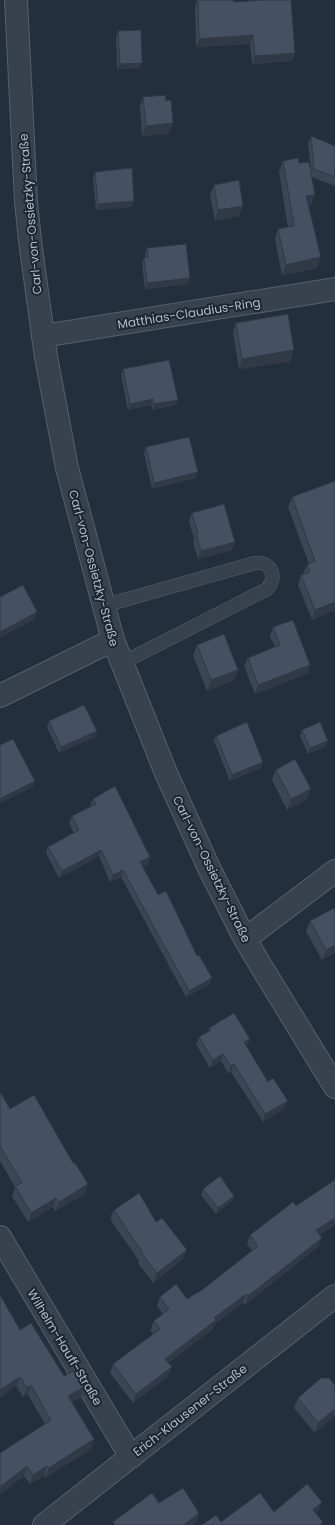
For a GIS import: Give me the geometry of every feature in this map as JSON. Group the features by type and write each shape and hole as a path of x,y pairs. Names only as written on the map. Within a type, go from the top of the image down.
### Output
{"street":[{"name":"Carl-von-Ossietzky-Straße","path":"16,0 26,201 43,336 67,468 103,606 113,640 166,773 209,868 245,938 335,1087"},
{"name":"Matthias-Claudius-Ring","path":"43,336 335,289"},
{"path":"0,696 113,640"},
{"path":"245,938 335,871"},
{"name":"Wilhelm-Hauff-Straße","path":"0,1237 131,1457"},
{"name":"Erich-Klausener-Straße","path":"44,1525 335,1296"}],"lane":[{"path":"103,606 261,562 266,564 272,573 272,584 267,589 122,663"}],"building":[{"path":"198,0 234,0 234,2 291,0 295,53 255,56 253,35 199,39"},
{"path":"141,30 142,63 120,64 118,31"},
{"path":"165,95 166,101 171,100 173,123 146,126 143,97"},
{"path":"311,136 335,146 335,177 314,169"},
{"path":"298,158 299,163 309,162 315,195 306,196 321,257 286,265 278,229 294,226 283,161"},
{"path":"132,168 134,201 98,204 95,172"},
{"path":"239,180 243,206 218,210 214,185"},
{"path":"186,244 190,278 147,283 144,258 148,257 147,248"},
{"path":"288,314 294,350 242,359 236,323"},
{"path":"169,360 178,400 154,404 153,399 130,404 123,369"},
{"path":"189,437 198,472 154,483 146,447"},
{"path":"335,481 335,602 315,610 301,575 310,572 307,565 315,561 292,497"},
{"path":"224,504 235,542 201,551 196,534 198,533 192,513"},
{"path":"23,585 37,612 0,632 0,597"},
{"path":"293,620 310,665 258,685 248,658 280,645 273,627"},
{"path":"224,634 238,670 211,680 197,645"},
{"path":"84,705 97,731 61,747 49,721"},
{"path":"247,722 263,762 232,775 216,736"},
{"path":"320,722 328,741 310,748 302,730"},
{"path":"13,739 35,781 0,799 0,745"},
{"path":"295,759 311,789 291,799 276,770"},
{"path":"115,786 150,857 140,862 158,895 166,891 197,956 199,955 212,978 189,991 123,870 113,875 101,850 62,871 48,847 79,830 72,816 96,804 93,799"},
{"path":"334,908 335,945 326,950 310,921"},
{"path":"234,1013 250,1039 244,1042 268,1082 273,1078 288,1101 265,1114 234,1064 231,1066 223,1054 213,1060 199,1037 211,1030 209,1028"},
{"path":"0,1092 10,1109 34,1095 73,1163 75,1163 88,1184 59,1202 56,1198 31,1213 15,1186 22,1183 0,1146"},
{"path":"220,1176 234,1196 218,1208 203,1189"},
{"path":"335,1180 335,1218 316,1230 322,1238 248,1296 246,1294 214,1318 216,1320 165,1359 172,1367 136,1394 113,1364 160,1329 154,1321 169,1309 160,1297 176,1284 187,1299 202,1290 258,1246 250,1235 293,1202 296,1206"},
{"path":"139,1193 156,1222 162,1218 187,1250 157,1273 142,1254 143,1253 114,1210"},
{"path":"0,1295 20,1330 31,1323 64,1376 74,1371 84,1387 68,1396 94,1439 49,1468 47,1466 33,1475 27,1466 0,1487 0,1453 51,1420 31,1385 27,1388 20,1377 0,1390"},
{"path":"321,1378 329,1378 335,1385 335,1409 318,1423 298,1398"},
{"path":"307,1484 322,1502 313,1510 323,1522 320,1525 202,1525 216,1515 221,1522 260,1493 274,1512"},
{"path":"183,1488 199,1513 184,1525 115,1525 113,1522 152,1493 159,1503"}]}
